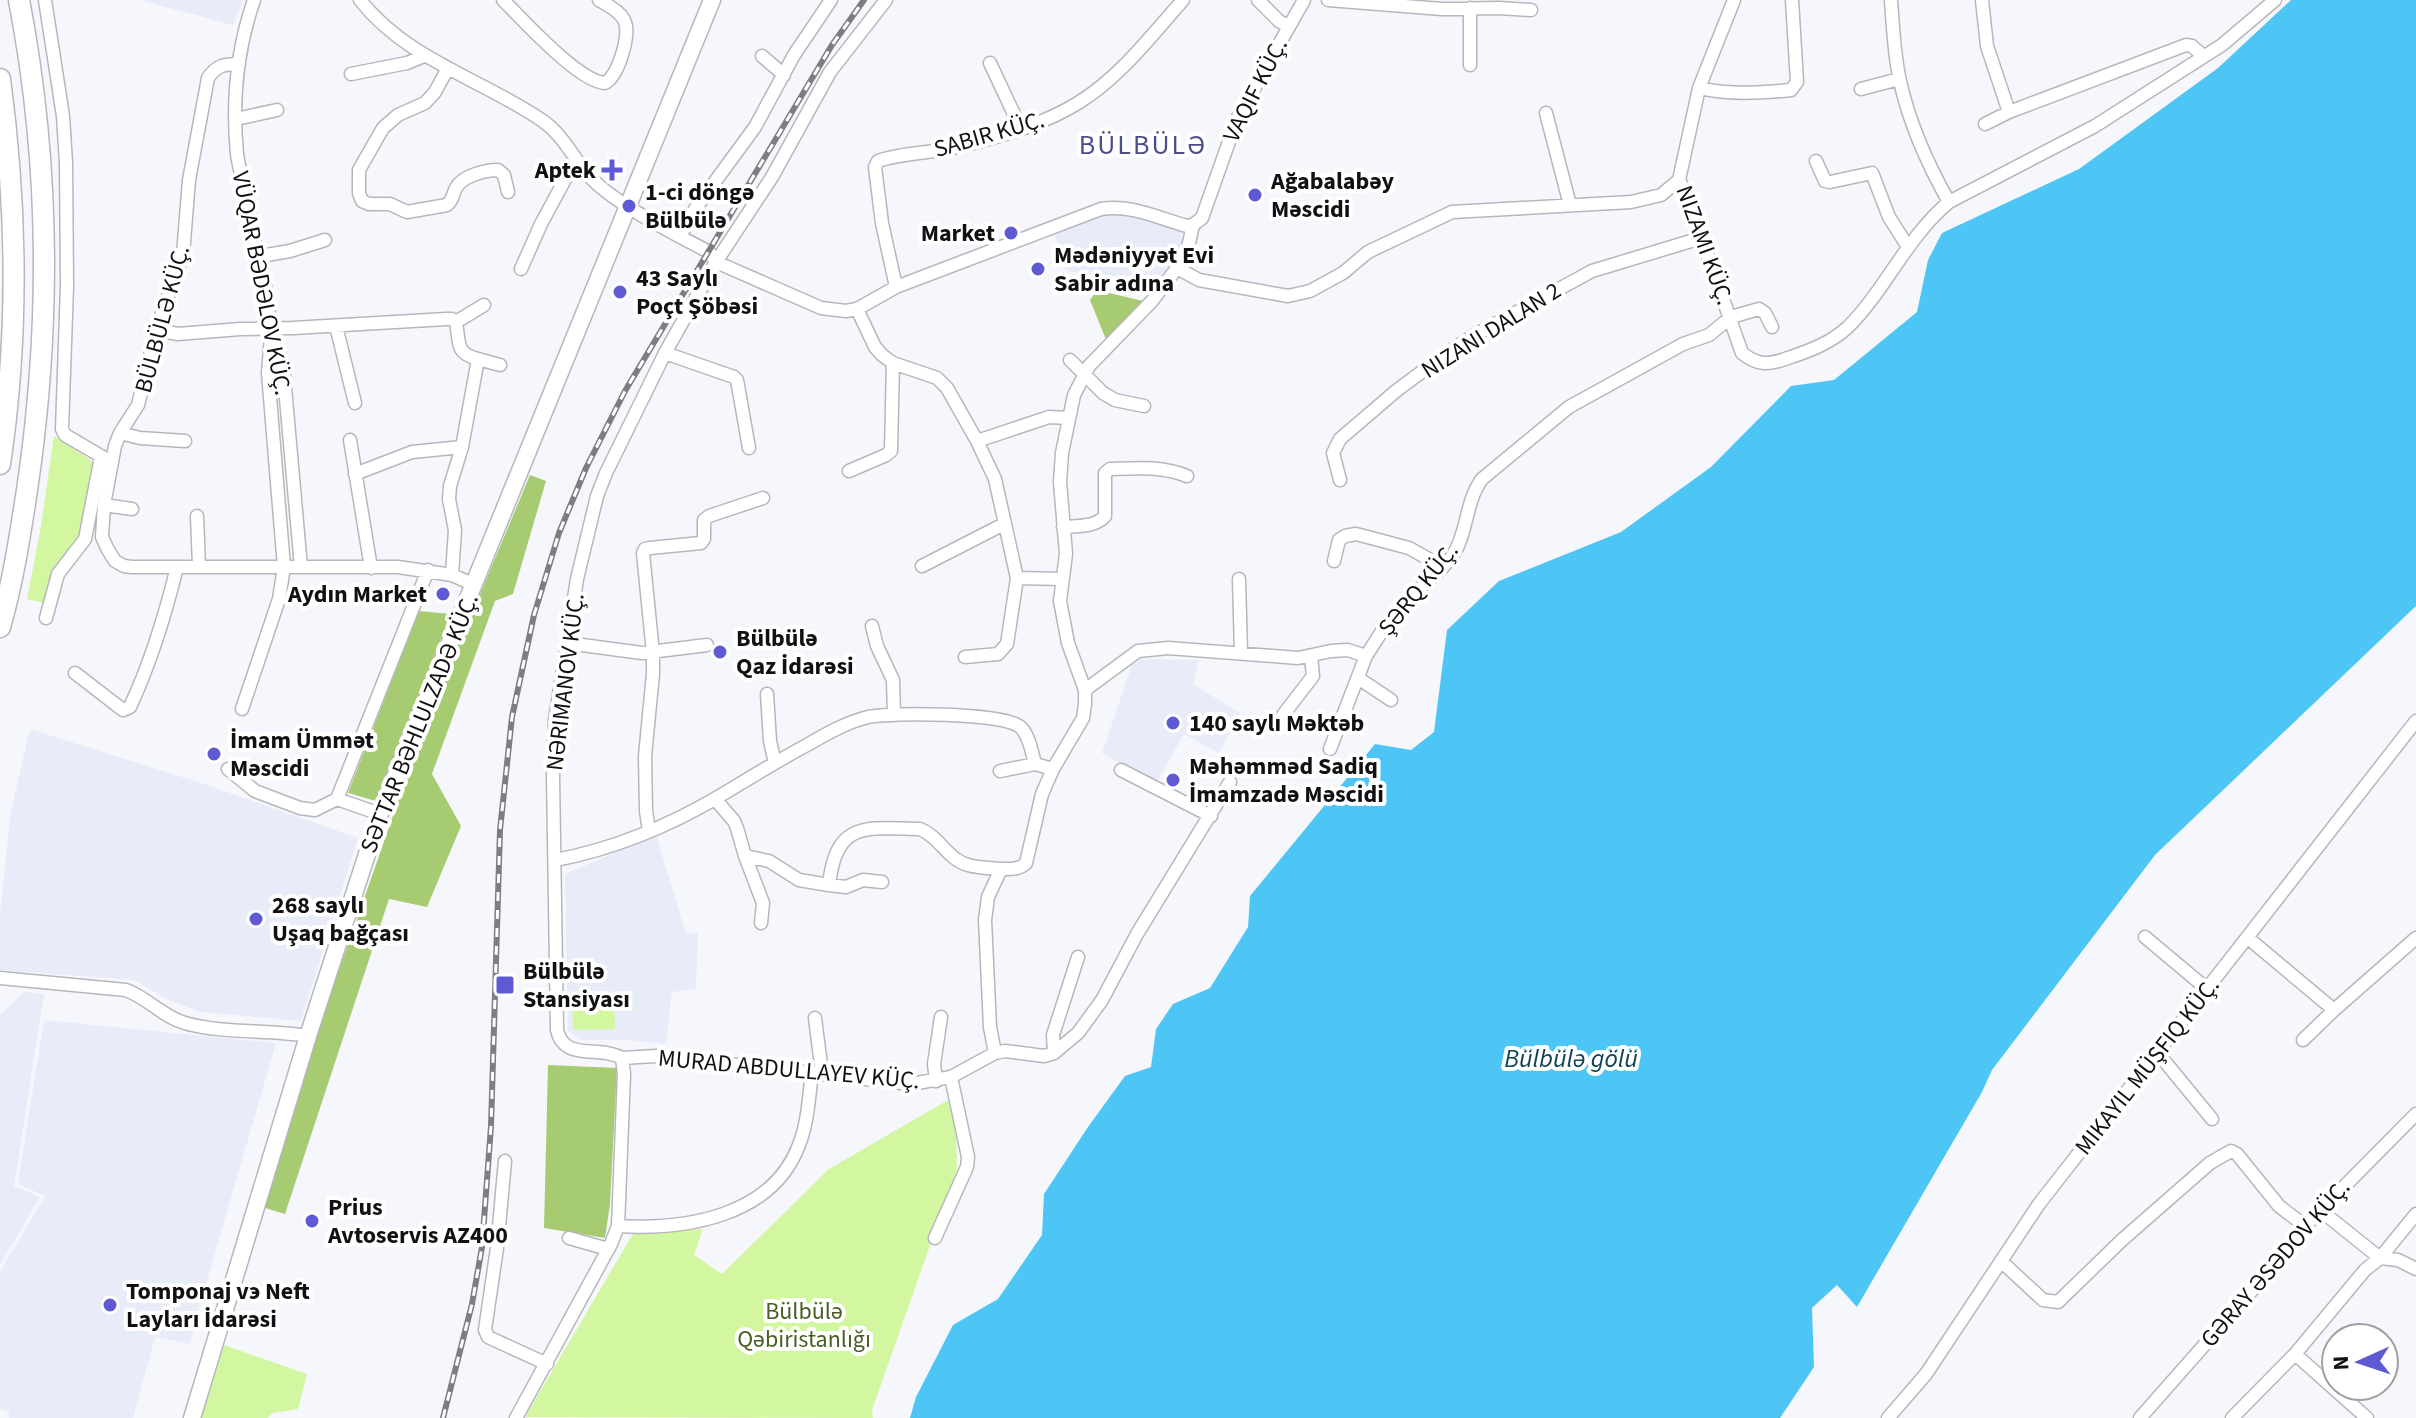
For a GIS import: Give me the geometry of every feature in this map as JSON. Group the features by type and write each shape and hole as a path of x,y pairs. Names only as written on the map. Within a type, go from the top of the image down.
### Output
{"highway":[{"path":"0,627 19,545 32,456 41,368 44,293 40,154 19,0"},
{"path":"0,79 11,196 13,293 0,464"}],"main road":[{"name":"SƏTTAR BƏHLULZADƏ KÜÇ.","path":"192,1418 308,1036 380,814 712,0"}],"street":[{"path":"45,0 63,116 66,163 67,286 62,429 65,435 106,460 85,539 58,574 46,618"},
{"name":"VÜQAR BƏDƏLOV KÜÇ.","path":"254,0 248,17 235,98 239,166 255,247 261,256 271,329 283,365 301,567"},
{"path":"360,0 386,29 424,56 500,94 547,124 568,144 591,178 629,206 709,252 716,262 821,308 857,309 896,287 1101,209 1121,207 1187,226 1193,225"},
{"path":"503,0 563,58 598,83 605,83 614,76 621,58 626,25 621,15 601,1"},
{"path":"680,236 695,209 748,139 804,39 831,0"},
{"name":"NƏRIMANOV KÜÇ.","path":"622,1058 609,1052 572,1050 559,1039 553,750 555,720 585,540 606,473 665,353 716,262 772,177 830,72 886,0"},
{"name":"SABIR KÜÇ.","path":"896,287 882,223 875,167 878,161 960,147 1021,129 1062,112 1099,89 1183,0"},
{"path":"1258,0 1288,26"},
{"name":"VAQIF KÜÇ.","path":"1084,373 1152,301 1187,252 1193,225 1202,218 1237,119 1304,0"},
{"path":"1328,0 1420,8 1531,10"},
{"name":"NIZAMI KÜÇ.","path":"1734,0 1699,88 1679,180 1742,353 1753,363 1767,363 1827,342 1848,327 1908,247"},
{"path":"1699,88 1743,93 1791,90 1795,87 1792,0"},
{"path":"1891,0 1899,79 1935,177 1949,202"},
{"path":"1982,0 1987,46 2009,112"},
{"path":"1816,161 1825,181 1872,173 1889,217 1908,247 1933,215 1949,202 2095,126 2222,45 2275,0"},
{"path":"1470,8 1470,65"},
{"path":"1985,124 2186,45 2192,46 2203,56"},
{"path":"351,74 407,63 424,56"},
{"path":"762,56 784,75"},
{"path":"990,63 1021,129"},
{"name":"BÜLBÜLƏ KÜÇ.","path":"239,64 223,64 214,69 208,78 189,180 183,254 156,330 138,405 106,460 102,537 115,561 132,567 428,570 452,575 475,585"},
{"path":"448,68 425,103 398,115 383,128 359,170 357,179 362,201 390,204 407,212 447,205 457,185 489,170 498,170 504,175 508,192"},
{"path":"1861,89 1899,79"},
{"path":"236,119 277,110"},
{"path":"1546,113 1570,205"},
{"path":"521,269 556,193 576,159"},
{"path":"1177,268 1199,280 1288,296 1300,295 1343,273 1368,252 1452,212 1644,201 1661,195 1679,180"},
{"name":"NIZANI DALAN 2","path":"1340,480 1333,453 1340,439 1396,391 1451,350 1592,271 1701,238"},
{"path":"261,256 325,240"},
{"path":"156,330 178,334 446,319 456,322 484,305"},
{"path":"857,309 875,347 893,363 943,382 995,479 1017,578 1007,644 998,654 965,657"},
{"path":"1731,317 1759,309 1765,313 1772,327"},
{"name":"ŞƏRQ KÜÇ.","path":"1085,690 1138,651 1168,648 1298,658 1348,650 1366,656 1401,606 1454,553 1463,533 1474,490 1482,479 1569,407 1683,344 1709,335 1731,317"},
{"path":"456,322 461,352 465,356 500,365"},
{"path":"336,326 355,403"},
{"path":"242,709 279,599 284,567 268,373 271,329"},
{"path":"665,353 737,380 749,448"},
{"path":"452,575 455,530 449,499 450,486 462,447 478,359"},
{"path":"1070,360 1103,393 1115,400 1144,406"},
{"path":"849,471 891,451 893,363"},
{"path":"829,885 838,848 852,833 864,830 920,829 928,832 966,865 1016,869 1026,863 1042,794 1083,718 1085,690 1064,626 1060,601 1066,554 1060,482 1074,395 1084,373"},
{"path":"977,441 1049,417 1069,418"},
{"path":"120,433 140,438 185,441"},
{"path":"350,440 371,568"},
{"path":"355,474 412,452 462,447"},
{"path":"1063,527 1096,524 1103,520 1105,473 1110,469 1153,468 1174,470 1187,476"},
{"path":"649,831 645,756 653,653 643,553 645,549 701,543 704,539 704,520 709,516 763,498"},
{"path":"104,505 132,509"},
{"path":"197,516 199,566"},
{"path":"922,566 1004,524"},
{"path":"1334,561 1339,540 1356,534 1409,548 1443,567"},
{"path":"75,673 123,710 130,707 149,667 177,567"},
{"path":"228,769 255,791 300,808 315,810 337,799 428,570"},
{"path":"1017,578 1062,579"},
{"path":"1239,579 1241,653"},
{"path":"872,626 877,646 893,680 894,715"},
{"path":"567,643 637,653 707,645"},
{"path":"1283,715 1313,676 1311,656"},
{"path":"1330,749 1366,656"},
{"path":"1358,678 1391,700"},
{"path":"767,694 769,733 775,763"},
{"path":"555,860 594,851 649,831 715,799 831,731 868,717 978,717 1012,724 1020,727 1025,734 1035,764"},
{"path":"1888,1418 1926,1374 2039,1204 2416,721"},
{"path":"1000,771 1035,764 1053,769"},
{"path":"1121,770 1211,816"},
{"path":"1001,869 988,897 985,920 990,1027 995,1053 1005,1051 1044,1056 1054,1053 1078,1033 1102,1000 1137,934 1230,782"},
{"path":"337,799 380,814"},
{"path":"715,799 734,821 763,903 761,923"},
{"path":"745,856 769,861 799,880 846,887 863,880 882,882"},
{"path":"2145,937 2207,989"},
{"path":"2248,938 2334,1010"},
{"path":"2303,1040 2416,938"},
{"path":"1054,1053 1053,1035 1078,957"},
{"path":"0,978 126,990 138,994 172,1018 193,1025 281,1031 308,1036"},
{"path":"936,1081 934,1064 941,1017"},
{"path":"618,1226 700,1223 748,1204 786,1171 799,1147 817,1072 815,1018"},
{"path":"2157,1052 2212,1119"},
{"name":"MURAD ABDULLAYEV KÜÇ.","path":"622,1058 656,1056 911,1084 951,1077 995,1053"},
{"path":"516,1418 618,1226 622,1058"},
{"path":"935,1238 967,1167 968,1157 951,1077"},
{"name":"GƏRAY ƏSƏDOV KÜÇ.","path":"2140,1418 2305,1226 2416,1114"},
{"path":"2002,1262 2043,1300 2058,1302 2122,1240 2210,1163 2231,1151 2237,1154 2279,1206 2305,1226"},
{"path":"505,1161 485,1330 488,1337 547,1364"},
{"path":"2320,1210 2380,1258 2398,1260 2416,1269"},
{"path":"2232,1418 2295,1354 2416,1214"},
{"path":"569,1238 608,1249"},
{"path":"2295,1354 2367,1418"}],"shaded area":[{"path":"139,0 243,0 233,25"},
{"path":"1120,213 1180,229 1183,241 1166,275 1151,291 1065,270 1055,234 1104,215"},
{"name":"140 saylı Məktəb","path":"1142,659 1199,660 1193,684 1240,713 1219,753 1184,734 1156,783 1102,753 1132,665"},
{"path":"30,729 198,782 358,838 301,1021 200,1012 168,1000 134,980 0,970 0,914 11,811"},
{"path":"656,835 686,934 698,933 696,989 672,992 666,1044 580,1040 568,1031 565,874"},
{"path":"24,992 44,994 14,1186 40,1197 0,1265 0,1015"},
{"name":"Tomponaj vэ Neft Layları İdarəsi","path":"44,1020 276,1043 190,1344 155,1337 133,1418 9,1418 9,1412 0,1409 0,1272 45,1196 18,1184"}],"green space":[{"path":"1097,290 1143,301 1107,342 1090,300"},
{"path":"54,436 92,461 95,470 80,541 54,571 44,603 27,599"},
{"path":"530,475 546,481 513,594 495,601 432,774 461,826 427,907 389,899 285,1214 262,1207 323,1016 423,730"},
{"path":"419,611 451,614 376,801 348,793"},
{"path":"614,1002 615,1029 573,1030 572,1003"},
{"path":"548,1065 617,1068 610,1204 605,1238 544,1228"},
{"name":"Bülbülə Qəbiristanlığı","path":"948,1100 956,1128 957,1169 872,1410 873,1418 525,1417 633,1234 703,1229 694,1255 722,1274 829,1169"},
{"path":"224,1345 307,1374 298,1409 272,1413 268,1418 201,1418"}],"water":[{"name":"Bülbülə gölü","path":"2291,0 2416,0 2416,606 2155,855 1992,1070 1857,1307 1837,1285 1812,1308 1814,1367 1780,1418 910,1418 916,1397 953,1325 998,1299 1042,1235 1044,1194 1088,1127 1125,1076 1151,1067 1156,1029 1173,1004 1210,988 1248,927 1250,896 1375,744 1411,750 1434,732 1447,630 1499,581 1621,532 1711,467 1791,386 1834,380 1917,312 1928,260 1942,233 2079,169 2218,68"}],"railway":[{"path":"443,1418 472,1304 482,1247 491,1126 500,830 512,717 534,615 559,533 586,468 625,391 832,45 864,0"}],"place":[{"name":"Aptek","path":"612,170"},
{"name":"Ağabalabəy Məscidi","path":"1255,195"},
{"name":"1-ci döngə Bülbülə","path":"629,206"},
{"name":"Market","path":"1011,233"},
{"name":"Mədəniyyət Evi Sabir adına","path":"1038,269"},
{"name":"43 Saylı Poçt Şöbəsi","path":"620,292"},
{"name":"Aydın Market","path":"443,594"},
{"name":"Bülbülə Qaz İdarəsi","path":"720,652"},
{"name":"140 saylı Məktəb","path":"1173,723"},
{"name":"İmam Ümmət Məscidi","path":"214,754"},
{"name":"Məhəmməd Sadiq İmamzadə Məscidi","path":"1173,780"},
{"name":"268 saylı Uşaq bağçası","path":"256,919"},
{"name":"Bülbülə Stansiyası","path":"505,985"},
{"name":"Prius Avtoservis AZ400","path":"312,1221"},
{"name":"Tomponaj vэ Neft Layları İdarəsi","path":"110,1305"}],"district":[{"name":"BÜLBÜLƏ","path":"1143,144"}]}
